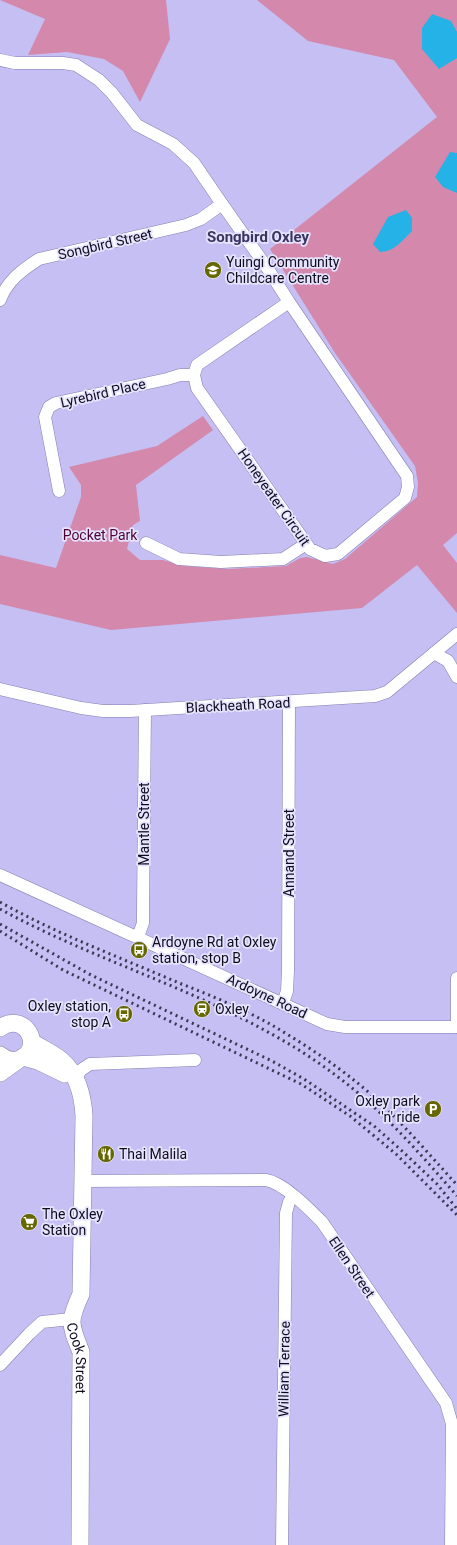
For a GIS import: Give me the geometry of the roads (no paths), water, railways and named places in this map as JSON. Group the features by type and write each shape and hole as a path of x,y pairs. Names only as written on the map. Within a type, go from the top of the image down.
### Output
{"street":[{"name":"Honeyeater Circuit","path":"0,60 15,63 63,63 76,65 99,80 112,93 137,125 173,144 194,163 268,269 407,476 408,487 405,498 338,554 325,556 310,549 197,388 194,375"},
{"name":"Songbird Street","path":"0,300 4,290 13,278 26,267 39,259 186,225 202,219 222,204"},
{"path":"194,375 197,365 289,302"},
{"name":"Lyrebird Place","path":"58,491 45,417 49,407 56,403 168,379 180,375 194,375"},
{"path":"146,543 179,559 221,562 283,559 306,544"},
{"name":"Blackheath Road","path":"0,689 102,711 145,710 376,696 387,692 457,634"},
{"path":"434,653 448,661 457,677"},
{"name":"Annand Street","path":"283,1004 287,991 288,971 289,702"},
{"name":"Mantle Street","path":"138,937 143,923 144,910 145,710"},
{"name":"Ardoyne Road","path":"0,875 327,1024 346,1027 457,1027"},
{"path":"457,978 457,1027"},
{"path":"0,1073 28,1053 32,1042 28,1030 23,1026 4,1022"},
{"name":"Cook Street","path":"32,1042 62,1061 76,1079 83,1103 81,1294 71,1319 73,1330 81,1352 80,1545"},
{"path":"0,1055 6,1059 20,1059 48,1066 76,1079 81,1070 90,1064 195,1060"},
{"name":"Ellen Street","path":"83,1181 266,1180 274,1181 310,1209 322,1222 446,1403 452,1424 451,1545"},
{"name":"William Terrace","path":"282,1545 286,1213 289,1202 293,1196"},
{"path":"0,1365 42,1322 71,1319"}],"water":[{"path":"432,14 451,21 457,32 457,58 439,69 422,49 422,28"},
{"path":"450,152 457,153 457,193 443,187 435,177"},
{"path":"406,210 412,218 412,231 394,248 380,252 373,244 388,217"}],"railway":[{"path":"0,902 88,945 237,1007 292,1037 335,1066 369,1093 408,1131 457,1185"},
{"path":"0,909 66,941 234,1014 299,1050 342,1080 366,1100 419,1153 457,1196"},
{"path":"0,924 91,975 272,1061 304,1079 374,1126 437,1184 457,1209"},
{"path":"0,931 63,970 301,1084 350,1116 396,1154 457,1215"}],"place":[{"name":"Yuingi Community Childcare Centre","path":"213,270"},
{"name":"Ardoyne Rd at Oxley station, stop B","path":"139,950"},
{"name":"Oxley","path":"202,1009"},
{"name":"Oxley station, stop A","path":"124,1014"},
{"name":"Oxley park 'n' ride","path":"433,1109"},
{"name":"Thai Malila","path":"106,1154"},
{"name":"The Oxley Station","path":"29,1222"}],"district":[{"name":"Songbird Oxley","path":"258,237"}],"park label":[{"name":"Pocket Park","path":"100,535"}]}
